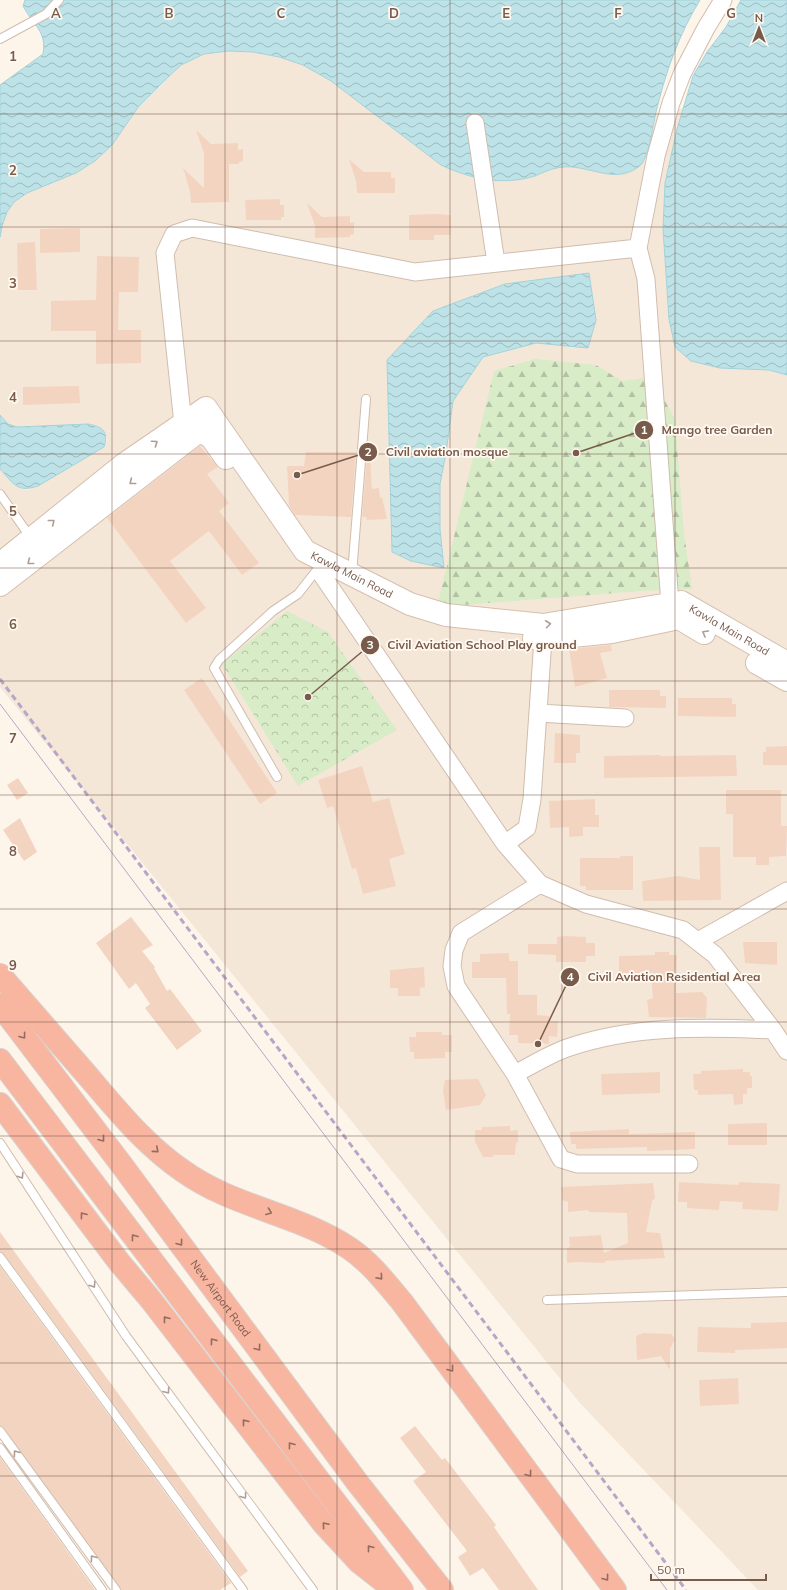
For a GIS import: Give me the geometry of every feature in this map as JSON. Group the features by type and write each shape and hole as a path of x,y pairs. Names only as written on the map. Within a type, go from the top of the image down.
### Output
{"highway":[{"path":"0,960 99,1072 124,1118"},
{"path":"0,975 124,1118 154,1150 184,1172 218,1192 325,1234 350,1249 374,1269 402,1302 615,1590"},
{"name":"New Airport Road","path":"0,1005 121,1164 357,1482 442,1590"},
{"path":"0,1060 402,1590"},
{"path":"0,1104 114,1256 151,1300 323,1523 359,1562 394,1590"}],"street":[{"path":"670,604 646,279 638,248 656,156 671,103 686,68 706,28 723,0"},
{"path":"475,123 496,263"},
{"path":"183,424 165,253 174,234 192,228 415,272 638,248"},
{"name":"Kawla Main Road","path":"0,564 124,465 206,408 305,551 410,604 446,615 543,625 681,602 787,663"},
{"name":"Kawla Main Road","path":"0,585 199,431 211,437 302,563 319,573 409,617 444,627 543,639 612,632 679,618 787,680"},
{"path":"319,573 505,844 540,884 586,904 683,930 715,955 773,1030 787,1051"},
{"path":"505,844 527,828 532,799 543,639"},
{"path":"538,713 625,718"},
{"path":"540,884 461,933 454,950 452,966 456,986 515,1074 561,1159 577,1164 689,1164"},
{"path":"698,941 787,891"},
{"path":"554,1146 515,1074 560,1052 610,1036 671,1029 732,1028 773,1030"}],"lane":[{"path":"0,39 46,14 59,0"},
{"path":"352,575 366,399"},
{"path":"0,494 31,539"},
{"path":"277,777 214,668 219,660 267,616 298,594 319,573"},
{"path":"0,1143 126,1336 313,1590"},
{"path":"0,1257 243,1590"},
{"path":"547,1300 787,1292"},
{"path":"0,1431 116,1590"},
{"path":"0,1448 102,1590"}],"shaded area":[{"path":"228,51 252,52 279,57 303,65 331,81 534,176 558,167 580,167 609,174 628,173 642,164 649,149 655,114 787,87 787,1590 758,1590 579,1402 0,687 0,469 16,486 27,490 38,486 104,447 107,439 105,431 98,426 88,424 17,427 8,424 0,415 0,237 7,212 14,202 27,193 76,173 95,161 112,145 139,106 181,65 204,54"}],"green space":[{"path":"535,359 596,365 622,381 653,377 675,420 684,533 692,589 640,591 437,607 494,371"},
{"path":"287,611 328,632 397,730 298,786 222,664"}],"water":[{"path":"25,0 700,0 679,40 668,69 646,156 641,165 631,171 621,174 612,174 575,167 566,167 552,169 523,179 499,181 487,180 464,174 441,165 331,81 303,65 279,57 253,52 228,51 204,54 181,65 139,106 112,145 95,161 76,173 27,193 14,202 7,212 0,237 0,85 43,54 44,46 43,39 38,28 23,6"},
{"path":"741,0 787,0 787,375 769,370 720,368 691,361 675,347 669,319 663,229 665,183 677,129 693,76 707,52 726,27"},
{"path":"589,273 596,320 588,348 536,343 483,357 453,401 440,484 440,529 444,568 411,561 392,552 387,360 433,311 505,284"},
{"path":"0,415 8,424 17,427 93,425 101,428 105,433 106,437 104,447 38,486 31,488 20,488 16,486 0,469"}],"building":[{"path":"196,130 211,144 238,143 238,150 243,149 243,161 239,162 239,164 229,164 229,202 191,203 190,191 183,168 204,188 204,153"},
{"path":"349,159 364,172 391,172 391,178 395,178 395,193 357,193 356,181"},
{"path":"280,199 280,205 284,205 284,217 281,217 281,220 246,220 245,200"},
{"path":"307,203 322,217 350,216 350,223 354,222 354,234 350,235 350,237 315,238 315,226"},
{"path":"409,215 451,215 451,235 434,235 434,240 409,240"},
{"path":"80,228 80,252 40,253 40,229"},
{"path":"35,242 37,290 18,290 17,243"},
{"path":"97,256 139,257 138,292 119,292 118,330 141,330 141,363 96,364 96,331 51,331 51,301 96,300"},
{"path":"79,386 80,403 23,405 23,387"},
{"path":"200,446 218,467 207,474 229,503 219,511 259,563 242,575 209,531 170,561 206,608 186,623 107,518"},
{"path":"306,452 356,452 351,517 295,515 289,505 287,466 304,466"},
{"path":"367,458 370,458 372,489 379,488 380,498 382,497 387,519 367,520 366,517 362,517"},
{"path":"611,645 612,651 600,653 607,678 575,687 569,649"},
{"path":"202,678 277,793 260,804 184,690"},
{"path":"609,690 660,690 660,696 666,696 666,708 609,707"},
{"path":"678,698 732,698 732,704 736,704 736,717 678,716"},
{"path":"555,733 580,735 580,753 576,753 576,763 554,763"},
{"path":"787,746 787,765 763,765 763,752 766,752 766,747"},
{"path":"736,755 737,776 604,778 604,756"},
{"path":"362,766 373,802 389,798 405,854 389,859 396,886 363,894 356,868 352,869 333,806 327,808 318,780"},
{"path":"18,778 28,793 17,800 7,785"},
{"path":"726,790 781,790 781,826 787,826 786,856 769,857 769,865 756,865 756,857 733,857 733,814 726,814"},
{"path":"595,799 595,815 599,815 599,827 583,827 583,836 569,837 569,827 550,828 549,801"},
{"path":"20,818 37,852 24,861 3,830"},
{"path":"699,847 720,847 721,900 643,901 642,881 678,876 700,880"},
{"path":"620,856 633,856 633,890 586,890 586,886 580,886 580,858 620,858"},
{"path":"131,917 153,945 142,951 155,967 154,968 167,991 170,989 202,1031 177,1050 145,1008 150,1004 136,983 129,989 96,943"},
{"path":"557,937 586,937 586,943 595,943 595,956 586,956 586,962 556,962 556,955 528,954 528,944 557,944"},
{"path":"743,942 777,942 777,965 745,963"},
{"path":"655,952 669,952 669,955 677,955 676,993 702,992 707,998 706,1018 649,1017 647,1000 653,998 651,973 619,973 619,956 655,955"},
{"path":"509,953 509,961 518,961 518,995 537,995 537,1015 549,1016 549,1021 558,1021 557,1037 549,1036 549,1044 518,1043 518,1035 509,1035 510,1014 507,1014 506,978 472,978 472,962 480,962 480,954"},
{"path":"424,967 425,987 420,988 420,996 398,996 398,988 390,988 390,970"},
{"path":"416,1032 442,1032 442,1035 452,1035 452,1052 445,1052 445,1058 414,1059 414,1052 410,1052 409,1037 416,1037"},
{"path":"743,1069 743,1072 750,1072 750,1076 752,1076 752,1088 747,1088 747,1094 743,1094 743,1104 734,1105 733,1094 698,1095 698,1090 694,1090 693,1074 701,1074 701,1071"},
{"path":"660,1072 660,1093 602,1095 601,1074"},
{"path":"478,1079 486,1095 480,1105 446,1110 443,1091 445,1080"},
{"path":"767,1123 767,1145 728,1145 728,1124"},
{"path":"510,1126 510,1131 518,1130 518,1142 516,1143 515,1155 493,1155 493,1157 483,1157 475,1142 475,1130 482,1130 482,1127"},
{"path":"629,1129 629,1134 695,1132 695,1149 647,1151 647,1147 576,1149 576,1144 571,1144 570,1132"},
{"path":"679,1182 739,1185 739,1182 780,1184 778,1211 742,1209 743,1202 720,1201 719,1210 687,1208 687,1202 678,1202"},
{"path":"653,1183 655,1198 652,1201 646,1232 660,1233 665,1258 605,1261 605,1263 567,1263 567,1248 570,1247 569,1237 601,1235 604,1253 628,1243 627,1213 589,1212 588,1210 568,1212 568,1202 562,1200 561,1187"},
{"path":"0,1232 248,1571 240,1577 4,1254 0,1252"},
{"path":"0,1266 231,1583 220,1590 121,1590 4,1428 0,1426"},
{"path":"787,1322 787,1348 735,1350 735,1353 697,1352 698,1327 751,1328 751,1323"},
{"path":"643,1333 671,1334 675,1339 670,1349 670,1370 661,1356 637,1360 636,1336"},
{"path":"738,1378 739,1404 700,1406 699,1380"},
{"path":"415,1426 442,1460 445,1458 496,1525 494,1527 538,1590 499,1590 483,1568 470,1576 458,1557 467,1551 413,1481 426,1472 400,1438"},
{"path":"0,1457 95,1590 0,1590"}],"tram line":[{"path":"0,704 667,1590"}],"railway":[{"path":"0,679 686,1590"}],"place":[{"name":"Mango tree Garden","path":"576,453"},
{"name":"Civil aviation mosque","path":"297,475"},
{"name":"Civil Aviation School Play ground","path":"308,697"},
{"name":"Civil Aviation Residential Area","path":"538,1044"}]}
